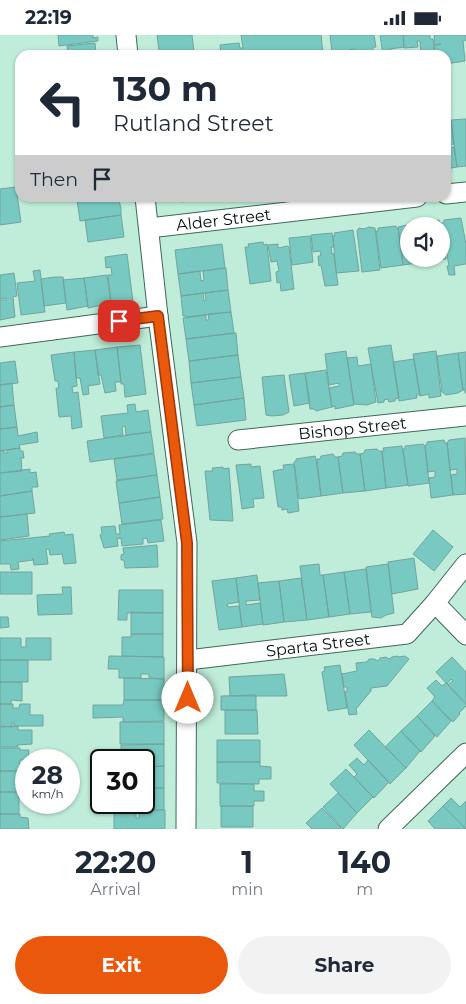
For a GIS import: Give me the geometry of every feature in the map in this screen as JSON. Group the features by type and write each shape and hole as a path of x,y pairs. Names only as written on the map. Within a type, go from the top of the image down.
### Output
{"street":[{"path":"126,35 128,50"},
{"path":"451,194 466,192"},
{"path":"146,202 187,543 186,829"},
{"name":"Alder Street","path":"149,228 374,202"},
{"path":"0,337 158,316"},
{"name":"Bishop Street","path":"238,440 466,416"},
{"name":"Sparta Street","path":"188,660 407,634 466,564"},
{"path":"435,603 466,635"},
{"path":"388,829 466,753"}],"building":[{"path":"58,35 93,35 93,38 98,37 98,41 59,46"},
{"path":"157,35 192,35 194,50 159,50"},
{"path":"241,35 321,35 323,50 220,50 220,45 239,43 240,48 243,48"},
{"path":"330,35 374,35 376,47 373,47 373,50 332,50"},
{"path":"380,35 403,35 404,47 382,50"},
{"path":"403,35 430,35 430,39 433,39 434,50 421,50 420,41 417,41 418,47 404,48"},
{"path":"434,35 466,35 466,40 463,41 465,61 451,63 451,50 434,50"},
{"path":"95,43 96,50 67,50 67,46"},
{"path":"466,119 466,166 457,167 451,120"},
{"path":"451,120 454,144 451,144"},
{"path":"451,147 454,147 457,167 451,168"},
{"path":"15,187 15,202 18,202 21,222 0,225 0,189"},
{"path":"77,202 119,202 121,215 80,221"},
{"path":"121,215 124,237 88,242 85,220"},
{"path":"461,218 466,244 466,264 454,266 455,275 449,275 447,267 450,267 450,219"},
{"path":"396,226 398,228 400,265 381,268 376,231 378,231 378,228"},
{"path":"398,227 400,227 400,242"},
{"path":"359,228 375,228 380,270 362,272 357,231"},
{"path":"353,230 359,271 336,273 334,233"},
{"path":"332,233 334,247 331,247 332,254 334,254 338,285 325,286 321,265 319,266 318,256 321,256 320,251 313,252 311,235"},
{"path":"310,236 313,262 292,265 289,238"},
{"path":"263,242 264,245 267,244 271,281 250,284 245,247 249,247 248,244"},
{"path":"222,244 225,268 178,274 175,250"},
{"path":"278,244 278,248 289,247 294,289 281,291 280,282 277,283 276,272 279,271 277,261 271,262 268,245"},
{"path":"127,254 133,302 111,303 108,275 112,275 111,267 106,268 105,257"},
{"path":"226,268 228,290 181,296 178,274 200,271 201,281 204,280 203,271"},
{"path":"40,270 45,312 21,315 17,283 35,281 33,271"},
{"path":"14,273 17,296 13,297 15,317 0,320 0,300 6,300 6,298 0,299 0,275"},
{"path":"107,275 111,303 88,308 84,278"},
{"path":"63,277 66,303 44,306 41,279"},
{"path":"84,278 88,306 67,310 63,280"},
{"path":"228,290 231,312 183,316 181,296 203,293 204,301 206,300 205,293"},
{"path":"231,312 234,333 186,339 183,318 206,315 206,320 209,320 208,314"},
{"path":"236,333 238,355 189,361 186,339"},
{"path":"140,345 146,394 125,397 124,384 121,384 117,347"},
{"path":"391,345 399,398 395,399 395,401 389,402 388,399 378,403 368,348"},
{"path":"117,347 121,382 115,382 116,391 105,393 101,375 98,375 95,350"},
{"path":"95,350 100,384 88,386 89,394 83,395 80,378 76,378 74,352"},
{"path":"346,351 354,405 335,409 335,406 332,407 329,388 339,386 339,383 329,385 325,354"},
{"path":"436,351 441,396 429,398 429,394 420,396 413,354"},
{"path":"74,352 77,386 72,387 73,393 78,392 82,427 72,429 71,416 59,417 56,388 59,388 58,381 55,381 51,355"},
{"path":"466,352 466,393 465,393 458,353"},
{"path":"458,353 463,390 446,395 442,392 437,356"},
{"path":"238,355 241,377 191,383 189,361"},
{"path":"357,357 358,366 371,364 376,402 367,405 354,404 347,358"},
{"path":"414,359 420,395 416,395 417,398 399,401 393,362"},
{"path":"15,361 18,383 0,385 0,363"},
{"path":"326,370 332,407 316,411 310,409 305,373"},
{"path":"305,373 310,403 294,406 289,375"},
{"path":"284,375 289,412 283,415 266,415 262,377"},
{"path":"241,377 244,398 194,405 191,383"},
{"path":"12,383 14,405 0,407 0,385"},
{"path":"244,398 246,420 197,426 194,405"},
{"path":"135,404 136,412 148,410 151,432 126,435 125,426 122,427 123,435 104,438 101,416 128,413 127,405"},
{"path":"14,405 17,427 0,429 0,407"},
{"path":"17,427 18,436 37,432 38,442 19,445 20,448 0,451 0,429"},
{"path":"151,432 154,453 90,462 87,441"},
{"path":"465,438 466,494 453,495 451,475 457,474 457,469 450,470 447,443 449,440"},
{"path":"444,440 447,443 453,495 431,498 429,478 435,477 435,471 428,472 425,445 427,445 427,442"},
{"path":"423,444 425,446 429,483 408,486 403,449 405,449 405,446"},
{"path":"402,446 408,485 386,488 383,448"},
{"path":"20,448 20,451 23,451 24,458 21,458 22,471 0,473 0,451 4,450 4,453 7,453 7,450"},
{"path":"377,449 382,451 386,488 365,491 360,454 364,453 365,450"},
{"path":"355,452 360,454 365,491 343,493 338,457 342,456 343,453"},
{"path":"154,454 157,475 117,480 114,459"},
{"path":"333,454 335,457 338,457 343,493 321,496 317,459 320,459 321,456"},
{"path":"315,456 321,496 299,499 294,462 296,459"},
{"path":"251,464 251,467 260,466 264,498 253,499 254,507 242,509 236,465"},
{"path":"294,464 299,511 288,513 287,509 282,510 282,507 278,507 273,471 284,469 283,465"},
{"path":"223,467 223,469 229,468 233,521 210,520 205,471 213,471 212,468"},
{"path":"30,469 30,473 36,472 38,487 32,487 32,491 0,496 0,473"},
{"path":"157,475 160,497 119,503 116,481"},
{"path":"32,491 35,513 0,517 0,496"},
{"path":"160,497 163,519 122,524 119,503"},
{"path":"27,514 29,536 0,540 0,517"},
{"path":"161,520 164,541 148,543 147,538 143,539 143,544 122,546 121,538 117,539 118,546 104,548 100,535 102,533 101,527 115,526 116,534 120,534 119,525"},
{"path":"433,530 453,547 434,571 413,554"},
{"path":"64,532 65,535 73,534 76,563 64,564 62,554 50,555 49,549 46,549 48,564 34,565 33,558 33,560 18,562 19,569 11,570 10,564 0,564 0,541 50,536 49,534"},
{"path":"157,545 158,567 125,568 124,560 121,560 121,555 124,554 123,548"},
{"path":"414,558 418,589 392,594 388,562"},
{"path":"319,564 320,575 323,575 329,617 307,620 300,566"},
{"path":"388,564 394,613 381,618 372,617 366,567"},
{"path":"366,569 371,612 350,614 344,572"},
{"path":"0,572 32,572 32,594 0,594"},
{"path":"344,572 350,614 329,617 323,575"},
{"path":"257,575 260,600 246,601 246,605 260,603 263,624 242,627 236,578"},
{"path":"236,578 239,602 227,604 228,607 239,606 242,627 219,630 212,581"},
{"path":"301,578 307,620 284,622 279,581"},
{"path":"279,581 284,622 263,625 258,583"},
{"path":"62,587 71,587 72,614 38,615 37,595 63,594"},
{"path":"119,590 163,590 163,613 127,613 127,620 118,620"},
{"path":"131,612 163,613 163,634 131,634"},
{"path":"0,617 8,617 9,627 0,628"},
{"path":"131,634 163,634 163,657 122,656 122,637 131,637"},
{"path":"0,638 21,638 21,647 26,647 26,638 51,638 51,660 0,660"},
{"path":"109,656 164,657 164,679 149,678 149,674 141,674 141,678 119,678 119,669 108,669"},
{"path":"405,656 409,659 387,686 371,688 371,691 356,709 357,714 349,715 345,692 347,687 344,687 342,674 357,671 356,663 367,662 369,659 378,661 380,658 386,657 389,659"},
{"path":"452,657 466,672 466,704 448,685 453,681 451,679 447,684 436,672"},
{"path":"0,660 28,660 28,682 0,682"},
{"path":"340,665 347,708 328,711 322,672 325,671 324,667"},
{"path":"284,674 287,696 230,696 229,677"},
{"path":"124,678 164,679 164,700 124,700"},
{"path":"436,680 442,686 446,683 466,704 453,722 432,701 435,697 427,688"},
{"path":"0,682 22,682 22,701 11,700 11,704 0,704"},
{"path":"256,695 256,710 221,710 221,696"},
{"path":"124,700 162,700 164,702 164,721 123,722 123,717 93,718 93,705 123,705"},
{"path":"432,701 451,721 437,737 417,716"},
{"path":"0,704 13,704 13,708 19,708 20,704 30,704 30,715 43,715 43,726 14,726 14,723 12,723 12,727 0,726"},
{"path":"225,710 257,710 258,734 225,734"},
{"path":"417,716 435,736 421,752 401,731"},
{"path":"120,722 164,722 164,744 120,744"},
{"path":"18,726 18,730 32,730 32,744 17,745 18,747 0,747 0,727"},
{"path":"369,730 406,768 390,784 354,745"},
{"path":"401,731 420,751 406,768 385,747"},
{"path":"217,740 260,740 260,762 217,762"},
{"path":"164,744 164,766 155,766 155,749 121,749 121,745"},
{"path":"0,748 20,748 15,749 15,771 0,771"},
{"path":"357,758 364,765 368,760 389,782 374,798 354,777 357,774 349,765"},
{"path":"217,762 260,762 260,766 271,767 271,779 259,779 259,784 217,783"},
{"path":"155,766 164,766 164,788 155,788"},
{"path":"346,769 373,797 357,813 330,784"},
{"path":"0,771 15,771 15,792 0,792"},
{"path":"220,784 254,784 254,791 264,791 264,801 254,801 254,806 220,806"},
{"path":"155,788 164,788 164,810 155,810"},
{"path":"0,792 15,792 15,814 0,814"},
{"path":"338,793 357,813 343,829 323,807"},
{"path":"451,798 460,807 466,801 466,829 443,806"},
{"path":"221,806 253,806 253,827 221,827"},
{"path":"443,806 466,829 435,829 428,821"},
{"path":"322,808 340,829 312,829 306,823"},
{"path":"155,810 165,810 165,829 114,829 114,814 136,814 136,818 139,818 139,814 155,814"},
{"path":"0,814 20,814 20,817 28,818 29,829 0,829"}],"route":[{"path":"119,321 158,316 187,543 188,698"}]}
